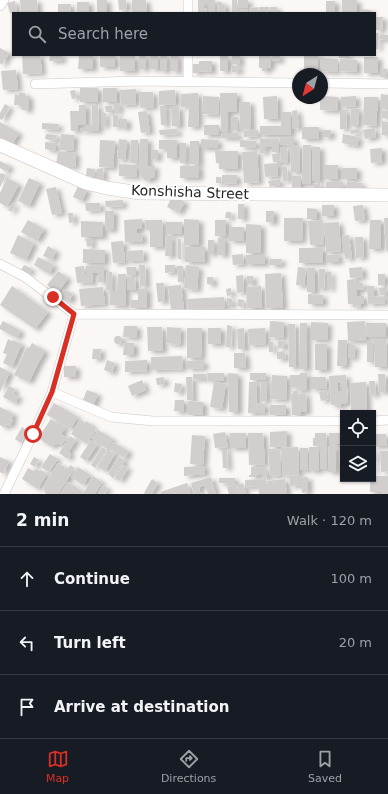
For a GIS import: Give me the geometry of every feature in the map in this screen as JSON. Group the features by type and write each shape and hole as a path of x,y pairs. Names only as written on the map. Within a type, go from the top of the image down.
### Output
{"street":[{"path":"0,6 4,0"},
{"path":"188,0 188,12"},
{"path":"188,56 188,82"},
{"path":"35,84 139,81 292,83"},
{"path":"328,83 388,84"},
{"name":"Konshisha Street","path":"0,145 86,183 140,193 388,195"},
{"path":"0,264 25,277 74,314 388,315"},
{"path":"4,494 52,392 74,314"},
{"path":"52,392 111,417 133,420 340,421"},
{"path":"376,421 388,420"}],"building":[{"path":"20,0 37,0 38,12 21,12"},
{"path":"97,0 107,0 107,12 97,12"},
{"path":"118,0 126,0 127,9 119,10"},
{"path":"132,0 146,0 147,12 132,12"},
{"path":"198,0 215,0 215,12 209,12 209,3 204,3 204,8 207,8 207,12 198,12"},
{"path":"232,0 237,0 237,12 232,12"},
{"path":"238,0 248,0 248,8 238,8"},
{"path":"342,0 357,0 357,12 342,12"},
{"path":"15,1 17,12 10,13 7,3"},
{"path":"326,1 335,1 335,12 326,12"},
{"path":"77,2 89,2 89,12 77,12"},
{"path":"217,2 222,2 222,4 225,4 226,12 218,12"},
{"path":"58,4 71,4 70,12 58,12"},
{"path":"258,7 258,12 249,12 249,8"},
{"path":"259,7 269,7 269,12 259,12"},
{"path":"270,7 277,7 277,12 270,12"},
{"path":"239,9 248,9 248,12 239,12"},
{"path":"360,9 371,10 371,12 360,12"},
{"path":"376,17 383,17 382,30 376,30"},
{"path":"376,33 379,33 378,49 376,49"},
{"path":"380,34 388,35 388,40 379,39"},
{"path":"0,48 9,53 2,65 0,63"},
{"path":"22,56 40,56 42,73 23,74"},
{"path":"50,56 62,56 62,61 49,61"},
{"path":"79,56 93,56 93,69 78,69"},
{"path":"100,56 115,56 115,67 100,67"},
{"path":"120,56 135,56 135,71 120,71"},
{"path":"139,56 146,56 146,69 139,69"},
{"path":"150,56 158,56 158,69 150,69"},
{"path":"160,56 167,56 167,71 160,71"},
{"path":"171,56 178,56 178,72 171,71"},
{"path":"220,56 228,56 228,71 220,71"},
{"path":"232,56 240,56 240,64 232,64"},
{"path":"259,56 271,56 271,68 267,67 267,71 262,71 262,68 259,68"},
{"path":"272,56 280,56 280,61 272,61"},
{"path":"304,56 318,56 318,68 304,68"},
{"path":"339,56 350,56 350,58 339,58"},
{"path":"364,57 378,57 378,73 364,73"},
{"path":"320,58 338,59 337,72 328,71 328,68 320,68"},
{"path":"340,59 357,60 357,72 339,71"},
{"path":"199,61 212,61 212,72 198,71 198,73 193,73 192,64 199,64"},
{"path":"231,66 239,66 239,72 232,72"},
{"path":"380,68 387,69 387,77 380,77"},
{"path":"16,70 18,89 3,90 1,71"},
{"path":"80,88 98,88 98,102 80,102"},
{"path":"103,88 117,88 117,102 103,102"},
{"path":"136,89 136,104 121,105 120,90"},
{"path":"75,90 77,98 72,99 70,91"},
{"path":"175,90 176,104 159,105 159,91"},
{"path":"139,92 153,92 154,107 140,108"},
{"path":"19,93 25,93 25,96 29,96 29,110 22,110 22,105 14,105 15,94 19,95"},
{"path":"198,93 199,106 181,107 181,94"},
{"path":"220,93 237,93 237,112 228,112 228,132 221,132"},
{"path":"381,94 388,95 388,108 380,108"},
{"path":"203,96 219,97 218,115 202,114"},
{"path":"277,96 278,119 264,119 263,97"},
{"path":"328,96 338,97 338,111 320,110 320,104 328,104"},
{"path":"356,96 356,106 341,107 341,97"},
{"path":"364,97 378,97 376,126 363,125"},
{"path":"239,102 250,102 251,129 240,130"},
{"path":"114,103 119,103 119,112 114,112"},
{"path":"5,104 10,107 2,120 0,119 0,113"},
{"path":"79,105 86,105 86,125 78,125 78,131 71,131 70,111 79,111"},
{"path":"92,105 98,105 99,131 80,131 80,128 86,128 86,125 92,125"},
{"path":"105,106 112,106 112,112 106,112"},
{"path":"160,106 166,106 166,125 161,125"},
{"path":"189,106 199,107 198,127 188,127"},
{"path":"171,107 179,107 180,126 172,126"},
{"path":"351,108 359,109 358,126 350,126"},
{"path":"297,110 299,128 293,129 292,111"},
{"path":"340,110 347,110 346,129 340,129"},
{"path":"147,111 150,132 141,133 138,112"},
{"path":"382,111 388,111 388,118 382,118"},
{"path":"281,112 291,112 291,135 260,135 260,126 281,126"},
{"path":"101,113 106,113 106,126 101,126"},
{"path":"113,115 118,115 118,127 113,127"},
{"path":"231,117 238,117 238,130 231,130"},
{"path":"120,119 127,119 127,128 120,128"},
{"path":"382,121 388,122 388,136 382,135"},
{"path":"0,122 19,133 12,145 0,138"},
{"path":"42,123 59,124 58,130 42,129"},
{"path":"204,125 219,125 219,135 204,135"},
{"path":"302,127 319,127 319,139 302,139"},
{"path":"375,128 376,137 365,139 363,130"},
{"path":"177,129 178,134 160,135 159,130"},
{"path":"359,129 359,133 351,134 350,130"},
{"path":"258,130 258,136 244,137 244,131"},
{"path":"323,130 331,130 331,137 323,137"},
{"path":"222,133 238,133 238,138 221,138"},
{"path":"46,134 57,135 56,141 45,139"},
{"path":"61,134 74,135 73,151 59,150"},
{"path":"343,134 359,137 357,146 342,143"},
{"path":"280,138 294,138 294,145 299,145 300,172 291,172 290,144 280,145"},
{"path":"119,139 127,140 125,160 117,159"},
{"path":"140,139 148,139 148,166 155,166 154,178 151,178 151,180 144,180 144,178 139,177"},
{"path":"201,139 218,140 218,148 201,148"},
{"path":"260,139 279,139 279,152 272,152 272,147 265,147 265,153 260,153"},
{"path":"100,140 115,141 113,168 99,167"},
{"path":"131,140 138,140 137,163 130,163"},
{"path":"159,140 177,140 177,158 167,158 167,149 159,149"},
{"path":"240,140 256,141 256,148 240,147"},
{"path":"190,141 199,141 199,165 190,164"},
{"path":"45,142 56,143 56,151 45,149"},
{"path":"180,143 186,143 186,163 180,163"},
{"path":"303,145 311,145 311,184 302,184"},
{"path":"280,147 287,147 288,163 281,163"},
{"path":"312,147 320,147 320,181 313,181"},
{"path":"382,148 382,162 371,163 370,149"},
{"path":"151,150 158,150 158,159 151,159"},
{"path":"58,151 76,153 75,167 56,165"},
{"path":"215,151 238,151 238,169 219,169 219,163 216,163"},
{"path":"257,151 259,182 244,183 242,152"},
{"path":"272,154 280,154 280,162 273,162"},
{"path":"0,161 10,166 7,172 0,168"},
{"path":"278,163 278,176 265,177 264,164"},
{"path":"119,164 137,165 137,177 119,176"},
{"path":"324,165 338,165 338,179 324,179"},
{"path":"180,166 199,166 199,178 180,178"},
{"path":"282,167 287,167 288,181 283,181"},
{"path":"87,168 95,169 94,176 86,176"},
{"path":"103,168 104,179 97,179 97,169"},
{"path":"342,168 357,168 357,179 342,179"},
{"path":"0,174 6,175 0,187"},
{"path":"222,175 237,175 237,183 222,184"},
{"path":"292,176 301,176 301,188 292,188"},
{"path":"216,177 221,177 221,183 216,183"},
{"path":"7,178 19,184 7,207 0,203 0,193"},
{"path":"29,178 40,183 29,206 18,201"},
{"path":"280,179 280,185 270,187 268,181"},
{"path":"347,181 362,183 361,190 346,188"},
{"path":"326,182 343,182 343,189 326,188"},
{"path":"320,183 321,190 314,191 313,184"},
{"path":"78,186 87,190 82,201 73,197"},
{"path":"56,187 62,213 52,215 46,189"},
{"path":"172,196 185,202 179,213 167,207"},
{"path":"123,200 123,206 106,207 105,201"},
{"path":"12,203 15,204 12,212 8,210"},
{"path":"85,203 100,203 101,210 86,211"},
{"path":"238,204 244,204 244,219 238,219"},
{"path":"322,205 334,205 334,216 322,216"},
{"path":"363,205 365,220 355,221 353,206"},
{"path":"307,208 317,209 317,219 307,219"},
{"path":"105,211 114,211 113,230 105,230"},
{"path":"266,211 274,211 274,223 266,222"},
{"path":"226,212 231,212 231,218 225,218"},
{"path":"68,213 73,213 74,222 69,223"},
{"path":"284,218 303,218 302,241 284,241"},
{"path":"384,218 388,218 388,251 386,251"},
{"path":"142,219 142,229 137,229 137,233 142,233 143,242 125,242 124,220"},
{"path":"184,219 199,220 199,245 184,245"},
{"path":"28,220 44,229 37,241 21,232"},
{"path":"145,220 162,220 163,247 150,247 150,230 146,230"},
{"path":"215,220 226,220 226,236 215,236"},
{"path":"323,220 324,245 310,245 308,221"},
{"path":"370,220 381,220 381,249 369,249"},
{"path":"81,221 103,222 103,237 81,237"},
{"path":"166,222 182,222 182,234 166,234"},
{"path":"339,222 341,251 326,252 324,223"},
{"path":"246,224 261,225 261,253 246,253"},
{"path":"229,227 244,227 244,241 229,241"},
{"path":"18,235 34,243 26,260 10,253"},
{"path":"349,235 352,258 345,259 342,236"},
{"path":"166,236 172,236 172,256 165,256"},
{"path":"355,237 363,237 364,257 356,258"},
{"path":"92,238 92,246 87,247 86,239"},
{"path":"218,238 225,238 225,255 218,255"},
{"path":"178,239 181,239 181,259 178,259"},
{"path":"208,240 214,240 214,254 208,254"},
{"path":"123,241 125,262 113,263 111,242"},
{"path":"48,246 56,251 52,260 43,256"},
{"path":"185,247 205,247 205,262 185,262"},
{"path":"299,248 323,248 323,263 299,263"},
{"path":"83,249 105,250 105,263 83,263"},
{"path":"143,250 144,260 127,261 126,251"},
{"path":"243,254 244,264 233,265 232,255"},
{"path":"339,254 339,262 326,262 326,255"},
{"path":"246,255 265,255 265,264 246,264"},
{"path":"38,257 54,265 49,274 34,265"},
{"path":"270,259 282,259 281,265 270,265"},
{"path":"24,265 32,269 29,274 21,270"},
{"path":"139,265 145,265 146,286 140,286"},
{"path":"165,265 175,265 175,272 165,273"},
{"path":"186,265 199,267 197,290 184,288"},
{"path":"84,266 86,282 77,283 75,267"},
{"path":"86,266 104,266 104,282 98,282 98,273 92,273 93,283 86,283"},
{"path":"177,266 183,266 183,282 178,282"},
{"path":"126,267 136,267 136,275 127,275"},
{"path":"298,267 306,268 304,286 296,285"},
{"path":"362,267 363,277 350,278 349,268"},
{"path":"307,268 315,268 315,292 307,292"},
{"path":"319,269 325,269 324,289 318,289"},
{"path":"58,271 68,278 58,293 47,285"},
{"path":"107,272 112,272 112,291 117,291 118,274 126,274 126,306 110,305 110,291 106,290"},
{"path":"327,272 331,272 331,289 327,289"},
{"path":"281,273 283,308 266,308 265,274"},
{"path":"378,274 385,274 385,285 378,285"},
{"path":"243,275 244,292 237,293 236,276"},
{"path":"247,276 253,276 253,284 247,284"},
{"path":"127,277 135,277 136,290 127,290"},
{"path":"207,277 213,277 213,285 207,284"},
{"path":"355,279 356,283 363,283 364,289 357,290 357,296 364,296 364,304 353,307 353,304 348,304 347,280"},
{"path":"156,283 164,283 165,301 158,302"},
{"path":"181,285 184,309 171,310 168,286"},
{"path":"12,286 48,312 35,329 0,305"},
{"path":"261,286 262,308 247,308 246,287"},
{"path":"367,286 374,286 374,297 385,296 385,303 368,304"},
{"path":"103,287 105,304 81,306 79,289"},
{"path":"386,287 386,295 380,295 379,288"},
{"path":"147,288 147,308 131,308 131,300 138,300 138,289"},
{"path":"231,288 232,295 227,296 226,289"},
{"path":"64,289 73,294 69,302 59,297"},
{"path":"308,294 323,295 323,304 308,304"},
{"path":"224,297 225,308 188,309 187,299"},
{"path":"227,298 232,299 232,306 226,306"},
{"path":"238,299 244,300 243,307 237,306"},
{"path":"3,321 21,331 17,338 0,329"},
{"path":"270,321 284,322 284,338 269,337"},
{"path":"365,321 366,341 348,341 347,322"},
{"path":"311,322 328,323 327,340 311,340"},
{"path":"300,323 307,323 307,369 299,369"},
{"path":"366,323 386,323 386,337 367,337"},
{"path":"288,324 295,324 296,367 289,367"},
{"path":"227,325 232,326 231,347 226,347"},
{"path":"124,326 137,326 137,338 123,337"},
{"path":"147,327 162,327 163,351 148,351"},
{"path":"167,327 181,328 180,345 166,343"},
{"path":"187,328 202,328 201,358 187,358"},
{"path":"208,328 221,328 221,344 208,344"},
{"path":"244,328 245,349 238,349 237,329"},
{"path":"265,328 266,344 249,345 248,329"},
{"path":"116,336 120,336 122,340 120,344 116,344 114,342 114,338"},
{"path":"8,339 22,344 12,367 3,363 7,354 3,353"},
{"path":"278,340 285,341 285,348 278,348"},
{"path":"338,340 347,340 346,366 337,366"},
{"path":"367,340 373,340 373,362 367,362"},
{"path":"374,340 386,340 387,367 375,367"},
{"path":"269,342 273,342 273,352 269,352"},
{"path":"32,343 45,351 29,382 14,375 27,347 29,348"},
{"path":"124,343 134,343 134,355 123,355"},
{"path":"315,344 327,344 327,370 315,370"},
{"path":"348,345 355,345 354,358 348,358"},
{"path":"93,349 101,349 100,359 92,359"},
{"path":"285,351 286,359 277,359 277,352"},
{"path":"234,353 245,353 246,368 234,368"},
{"path":"182,356 183,369 151,370 151,357"},
{"path":"107,360 115,363 112,373 104,370"},
{"path":"147,360 147,371 125,372 125,361"},
{"path":"187,361 204,361 204,368 187,369"},
{"path":"64,366 76,366 76,377 64,377"},
{"path":"0,367 10,372 0,392"},
{"path":"207,373 224,373 224,381 208,381"},
{"path":"228,373 238,374 238,412 229,412"},
{"path":"250,373 266,373 266,380 250,380"},
{"path":"300,373 307,373 307,390 297,390 298,387 290,387 290,375 300,375"},
{"path":"193,374 206,374 206,379 193,379"},
{"path":"378,374 385,374 386,392 379,392"},
{"path":"272,375 287,376 286,400 270,399"},
{"path":"346,375 348,402 346,404 341,404 341,407 331,405 329,376","holes":["337,383 340,383 340,387 342,386 342,391 338,391"]},
{"path":"164,377 165,384 157,385 156,378"},
{"path":"186,377 192,377 193,400 187,400"},
{"path":"311,377 326,377 327,389 311,389"},
{"path":"142,380 146,390 132,396 128,386"},
{"path":"261,381 267,381 267,401 260,401"},
{"path":"369,381 375,381 376,395 370,395"},
{"path":"214,382 226,384 222,409 210,407"},
{"path":"249,382 257,382 256,414 248,413"},
{"path":"366,382 367,410 351,410 350,383"},
{"path":"175,383 182,384 180,393 174,392"},
{"path":"9,386 15,389 13,394 19,396 15,403 3,397"},
{"path":"87,390 98,394 93,406 82,402"},
{"path":"298,390 298,394 306,393 307,412 301,412 301,415 292,415 291,394 293,394 293,391"},
{"path":"326,390 329,399 321,401 319,392"},
{"path":"175,400 184,400 184,412 174,411"},
{"path":"188,401 203,402 203,415 188,415"},
{"path":"54,403 78,417 71,429 47,415"},
{"path":"257,403 265,404 265,413 257,413"},
{"path":"270,405 286,405 286,415 270,415"},
{"path":"0,407 14,414 11,419 13,420 10,426 7,424 5,428 0,425"},
{"path":"51,419 65,428 61,434 67,438 61,445 58,443 56,445 54,444 52,447 38,438"},
{"path":"80,419 85,423 86,421 92,425 91,427 96,430 87,444 71,434"},
{"path":"22,427 28,431 21,443 15,439"},
{"path":"98,430 113,439 107,449 92,439"},
{"path":"287,431 287,447 270,447 270,432"},
{"path":"225,432 228,447 215,448 213,434"},
{"path":"230,433 246,433 246,448 230,448"},
{"path":"248,433 263,433 265,464 249,465"},
{"path":"315,433 326,433 327,445 313,446 313,438 315,438"},
{"path":"329,433 340,433 340,444 329,444"},
{"path":"376,434 386,434 387,446 376,446"},
{"path":"192,435 205,436 203,465 190,464"},
{"path":"70,436 76,440 68,452 71,454 68,459 59,453"},
{"path":"91,440 97,445 86,461 80,457"},
{"path":"113,442 129,451 125,458 109,449"},
{"path":"320,446 327,446 327,469 320,469"},
{"path":"329,446 336,446 336,472 328,472"},
{"path":"102,447 107,450 95,468 91,465"},
{"path":"298,447 299,474 283,476 281,448"},
{"path":"309,447 319,447 319,471 310,471"},
{"path":"300,448 308,448 308,470 300,470"},
{"path":"222,449 227,449 228,468 223,468"},
{"path":"268,449 280,451 281,475 270,476"},
{"path":"108,450 115,454 105,471 98,467"},
{"path":"380,451 388,451 388,471 381,472"},
{"path":"50,454 58,459 49,472 41,467"},
{"path":"0,457 9,461 3,474 0,472"},
{"path":"34,457 39,460 35,467 30,464"},
{"path":"119,457 125,460 113,478 108,474"},
{"path":"58,463 65,467 64,469 67,467 69,468 70,465 75,468 58,494 47,494 42,488"},
{"path":"123,465 128,468 120,481 115,478"},
{"path":"205,466 205,474 184,476 184,467"},
{"path":"78,467 90,475 83,485 71,477"},
{"path":"251,467 265,467 265,470 268,470 268,477 256,475 256,477 249,477 249,475 251,475"},
{"path":"28,468 34,471 36,469 41,470 47,474 38,489 22,479"},
{"path":"301,475 301,478 308,477 308,492 302,493 301,485 290,486 290,476"},
{"path":"93,476 102,482 95,494 83,494"},
{"path":"376,476 388,476 388,494 381,494 381,492 370,492 370,482 376,482"},
{"path":"211,477 216,494 208,494 205,485 199,487 200,493 203,492 203,494 194,494 191,483"},
{"path":"219,478 235,478 235,484 219,483"},
{"path":"152,479 158,483 151,494 145,494 144,493"},
{"path":"266,479 267,494 259,494 258,486 245,487 245,480"},
{"path":"285,479 287,494 268,494 267,481"},
{"path":"68,482 83,491 81,494 60,494"},
{"path":"187,483 191,494 161,494 160,492"},
{"path":"243,483 246,494 240,494 237,485"},
{"path":"235,484 239,494 229,494 227,487"},
{"path":"103,485 108,488 104,494 100,494 98,493"}],"route":[{"path":"33,434 52,392 74,314 53,297"}]}
